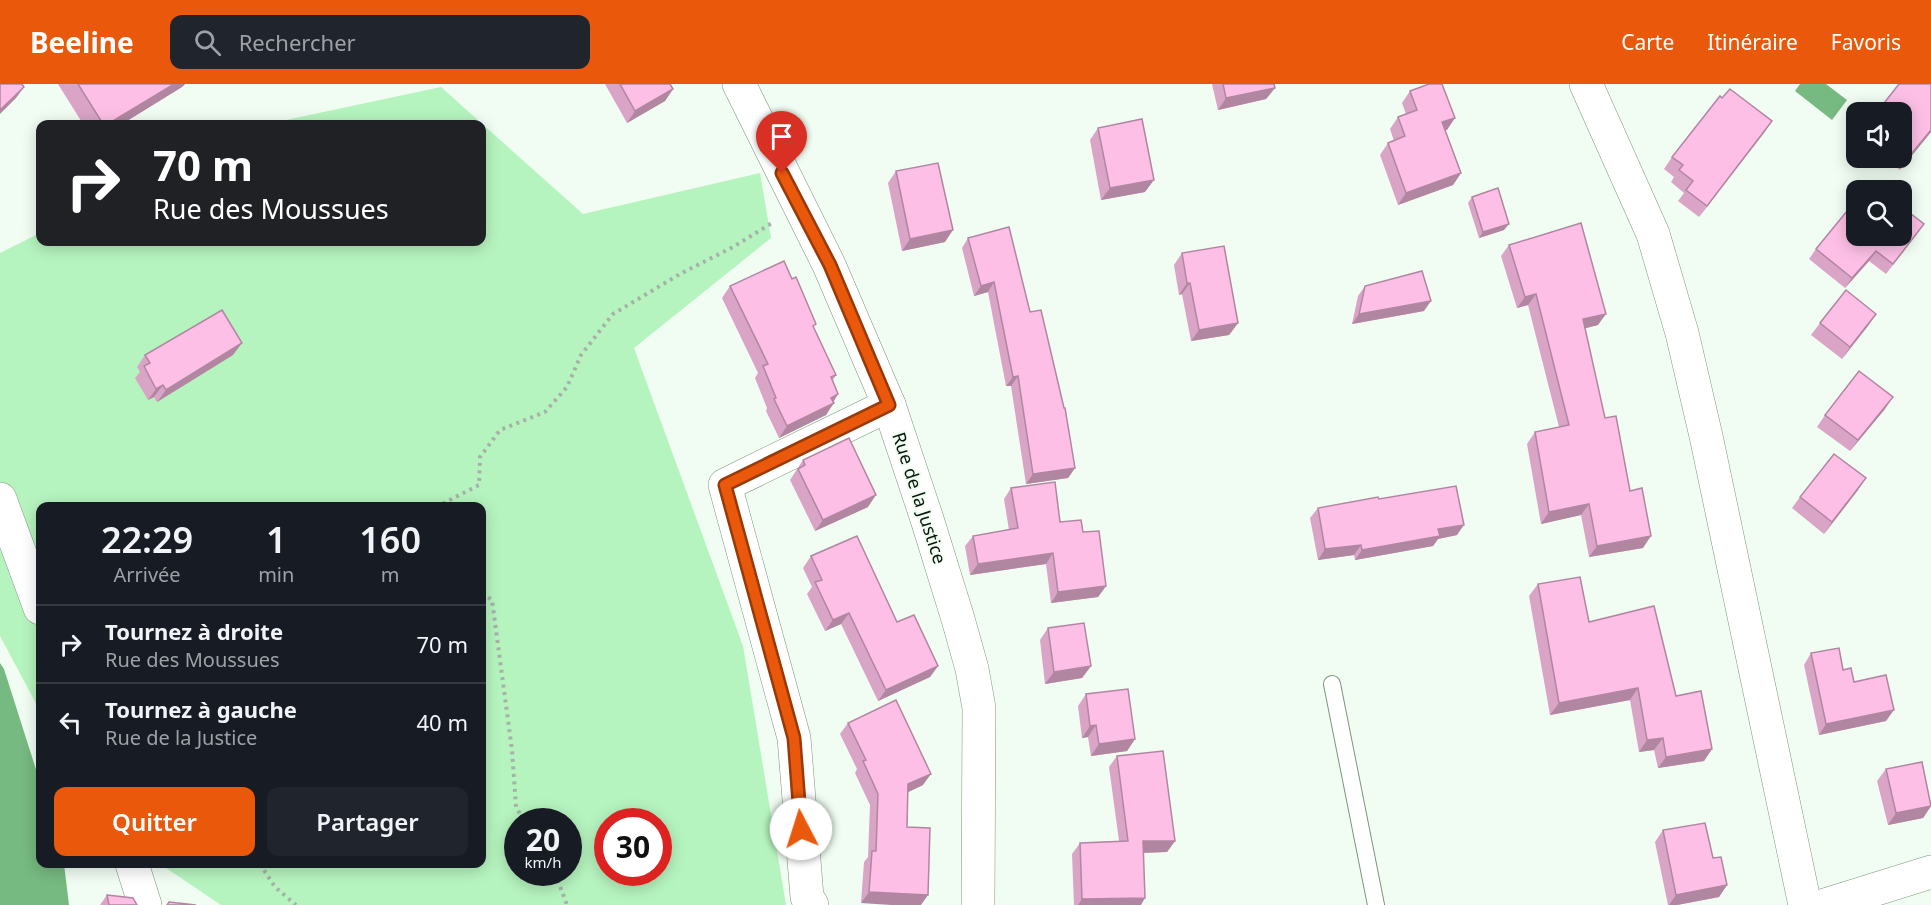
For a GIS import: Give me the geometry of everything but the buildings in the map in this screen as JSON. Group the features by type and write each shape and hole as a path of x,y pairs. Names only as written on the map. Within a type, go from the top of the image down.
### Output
{"street":[{"name":"Rue de la Justice","path":"739,84 830,265 889,405 927,519 972,669 979,708 978,905"},
{"path":"1586,84 1653,234 1682,333 1709,448 1805,905"},
{"path":"812,905 807,897 794,738 725,485 889,405"},
{"path":"0,499 36,597"},
{"path":"133,868 145,905"},
{"path":"1825,905 1931,872"}],"lane":[{"path":"1332,684 1376,905"}],"path":[{"path":"446,502 479,485 480,457 500,430 545,412 567,387 581,355 613,314 680,274 733,247 800,205"},
{"path":"486,596 492,600 512,750 517,808"},
{"path":"263,868 275,887 296,905"},
{"path":"560,886 567,905"}],"shaded area":[{"path":"1800,84 1826,84 1847,100 1832,120 1795,91"},
{"path":"441,87 478,120 286,120"},
{"path":"486,127 583,214 760,173 771,238 634,348 743,646 786,905 221,905 166,868 486,868 486,502 36,502 36,704 0,636 0,253 36,235 36,246 486,246"},
{"path":"0,663 4,669 36,769 36,868 64,868 69,905 0,905"}],"route":[{"path":"782,173 830,265 889,405 725,485 794,738 801,829"}]}
